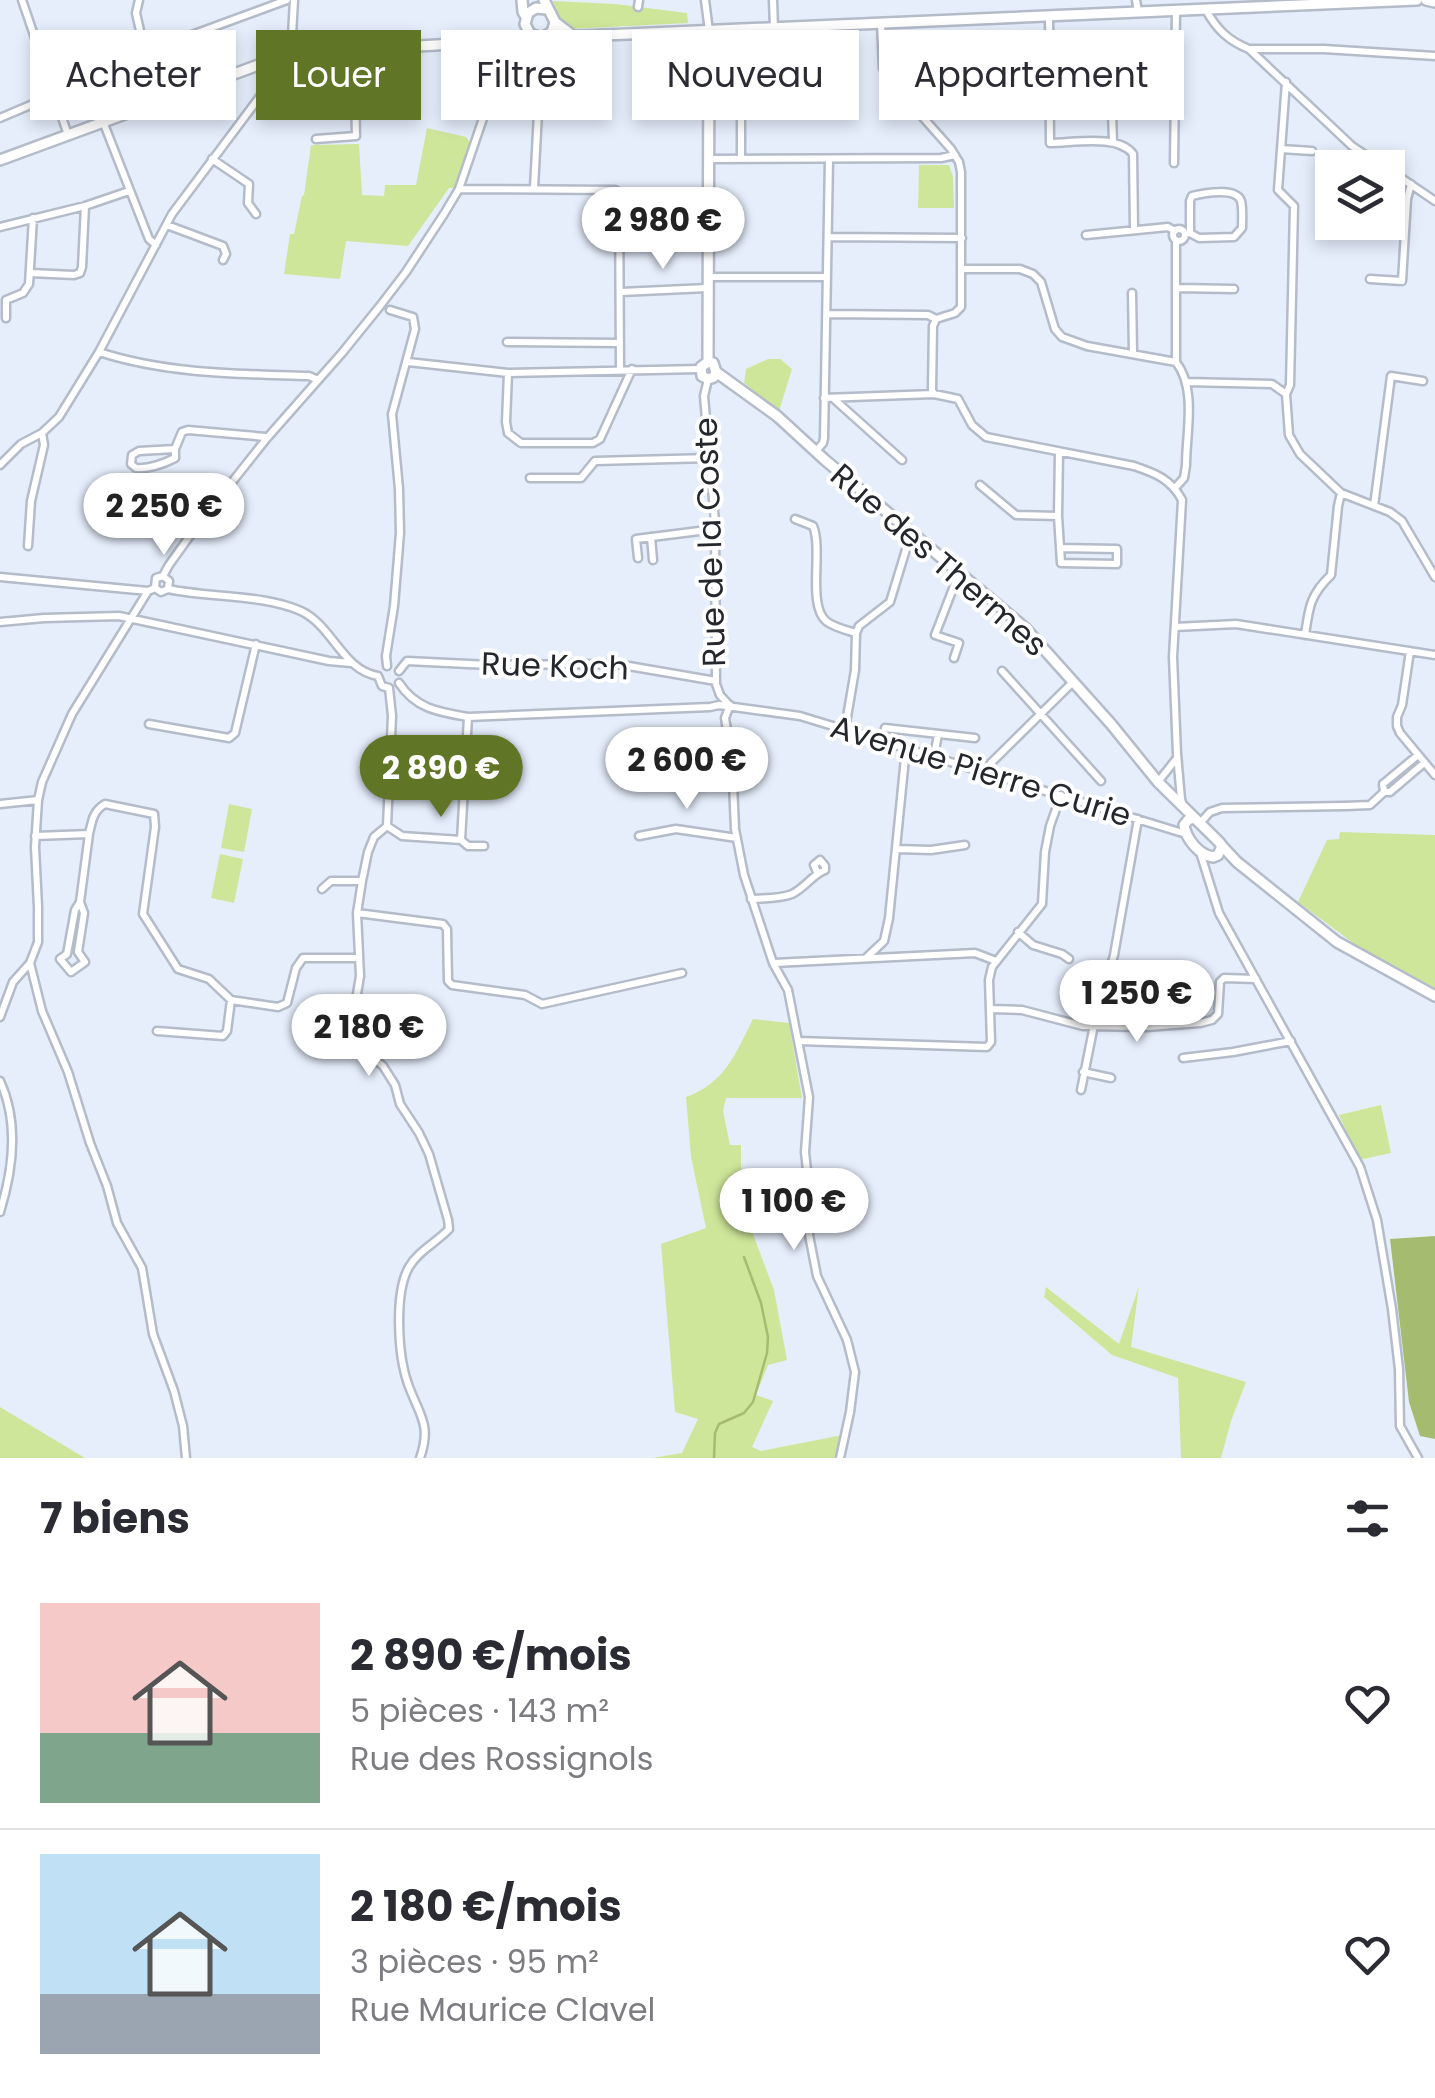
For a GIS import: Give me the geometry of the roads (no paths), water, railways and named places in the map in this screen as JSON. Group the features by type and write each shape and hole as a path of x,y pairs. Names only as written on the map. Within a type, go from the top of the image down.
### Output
{"main road":[{"path":"522,0 529,30"},
{"path":"741,30 1414,0"},
{"path":"1426,0 1435,2"},
{"path":"518,30 532,10 545,4 555,22 566,30"},
{"path":"550,30 555,22"},
{"path":"0,160 256,66"},
{"path":"704,366 709,120"},
{"name":"Rue des Thermes","path":"704,366 702,376 712,375 777,416 1025,628 1190,822"},
{"path":"1190,822 1200,852 1217,853 1237,862 1337,942 1435,996"},
{"path":"1190,822 1217,853"}],"street":[{"path":"22,0 32,30"},
{"path":"140,0 136,13 140,30"},
{"path":"208,30 291,0 291,30"},
{"path":"705,0 709,30"},
{"path":"773,0 774,29"},
{"path":"1136,0 1138,12"},
{"path":"1206,10 1231,42 1249,49 1358,150"},
{"path":"1174,163 1176,11"},
{"path":"1049,15 1050,143 1126,145 1133,154 1134,229"},
{"path":"828,314 936,318 955,313 961,307 961,172 955,155 883,68 881,24"},
{"path":"1249,49 1435,56"},
{"path":"1286,82 1278,190 1294,206 1294,294 1290,385 1286,394 1289,435 1318,473 1341,493 1390,512 1402,521 1435,577"},
{"path":"0,465 21,444 42,433 59,417 167,225 256,102"},
{"path":"0,118 30,105"},
{"path":"63,120 68,136"},
{"path":"316,139 356,136 356,120"},
{"path":"0,1017 13,982 30,963 38,942 38,800 72,714 154,580 164,576 194,530 267,438 342,354 406,272 459,189 483,120"},
{"path":"534,188 539,120"},
{"path":"741,120 741,158"},
{"path":"1113,120 1113,142"},
{"path":"104,124 128,192 149,239 156,244"},
{"path":"1281,149 1312,151"},
{"path":"709,159 955,155"},
{"path":"212,159 249,184 248,203 256,214"},
{"path":"816,451 823,443 829,159"},
{"path":"1405,180 1434,199"},
{"path":"1370,279 1402,281 1406,198 1411,184"},
{"path":"459,189 619,192 620,369"},
{"path":"0,226 128,192"},
{"path":"1175,488 1184,478 1186,465 1187,382 1176,362 1176,235 1180,229 1188,234 1199,238 1234,237 1242,228 1241,200 1229,193 1192,196 1188,234"},
{"path":"30,273 80,272 85,206"},
{"path":"6,318 6,300 23,293 29,284 33,218"},
{"path":"167,225 223,246 226,254 222,260"},
{"path":"1086,235 1168,228 1176,235"},
{"path":"828,237 962,238"},
{"path":"961,269 1020,268 1041,282 1055,329 1062,337 1087,346 1176,362"},
{"path":"620,292 708,282 827,277"},
{"path":"1178,288 1234,289"},
{"path":"1132,293 1133,352"},
{"path":"387,666 400,534 392,414 415,329 413,318 390,310"},
{"path":"934,394 932,326 936,318"},
{"path":"507,342 620,343"},
{"path":"99,352 178,370 309,376 318,380"},
{"path":"408,362 508,373 704,366"},
{"path":"508,373 508,433 521,444 593,443 600,440 632,369"},
{"name":"Rue de la Coste","path":"712,375 704,396 716,529 716,681 720,695 730,706 725,718 732,760 736,838 751,900 788,990 808,1097 805,1152 809,1235 816,1276 846,1340 854,1372 840,1458"},
{"path":"1374,506 1392,376 1424,381"},
{"path":"1187,382 1263,383 1286,394"},
{"path":"824,398 934,394 958,399 972,425 986,437 1134,466 1154,472 1175,488 1182,500 1182,513 1173,656 1181,799 1190,822 1222,808 1370,805 1384,792 1431,769 1397,726 1410,651"},
{"path":"834,399 902,460"},
{"path":"175,448 138,451 132,456 132,464 144,468 175,458 182,432 188,430 267,438"},
{"path":"28,546 44,444 42,433"},
{"path":"1059,452 1060,563 1117,564 1118,548 1060,548"},
{"path":"530,478 581,478 595,460 710,458"},
{"path":"980,485 1016,514 1058,516"},
{"path":"1305,635 1310,600 1331,575 1341,493"},
{"path":"794,519 812,526 816,535 815,584 822,616 828,623 856,633"},
{"path":"638,558 636,539 716,529"},
{"path":"845,728 855,670 856,633 859,626 890,602 911,532"},
{"path":"651,537 653,560"},
{"path":"954,658 959,643 935,635 959,572"},
{"path":"164,576 169,581 168,589"},
{"path":"0,577 161,592 168,589 284,605 310,616 352,663 378,676"},
{"path":"0,622 118,616 352,663"},
{"path":"1175,627 1236,624 1435,655"},
{"path":"149,724 229,738 235,733 256,644"},
{"name":"Rue Koch","path":"399,671 407,660 617,664 716,681"},
{"path":"394,667 399,671 399,683 388,688 382,686 378,676 382,668 394,667"},
{"path":"1002,671 1101,781"},
{"path":"986,772 1074,682"},
{"name":"Avenue Pierre Curie","path":"399,683 411,699 424,706 468,717 730,706 800,716 1172,829 1190,822"},
{"path":"388,688 392,716 387,826 374,838 362,881 357,913 360,976 352,1028 356,1044 383,1066 395,1085 400,1104 420,1133 448,1220 444,1234 408,1268 399,1317 404,1372 425,1423 426,1440 420,1458"},
{"path":"460,840 468,717"},
{"path":"886,728 974,738"},
{"path":"934,756 938,735"},
{"path":"866,958 884,941 889,918 906,748"},
{"path":"1384,792 1383,784 1418,755"},
{"path":"1158,782 1178,757"},
{"path":"798,1041 987,1047 991,1042 992,967 1042,904 1045,852 1061,795"},
{"path":"0,804 38,800"},
{"path":"80,902 84,912 78,952 85,962 71,972 60,959 68,954 80,902 88,834 97,808 105,804 154,814 156,827 144,914 178,969 210,979 231,1000 278,1008 287,1003 296,968 304,958 359,958"},
{"path":"1081,1090 1114,954 1138,819"},
{"path":"387,826 402,836 460,840 468,846 484,846"},
{"path":"639,836 676,829 736,838"},
{"path":"35,836 88,834"},
{"path":"897,849 965,846"},
{"path":"1200,852 1220,913 1360,1167 1377,1220 1392,1309 1400,1426 1418,1458"},
{"path":"1212,890 1217,853"},
{"path":"751,900 792,894 816,872"},
{"path":"322,889 331,881 362,881"},
{"path":"357,913 443,924 447,929 448,981 452,985 524,994 542,1004 682,973"},
{"path":"1018,932 1033,945 1069,960"},
{"path":"880,946 884,958"},
{"path":"774,963 976,953 996,961"},
{"path":"30,963 42,1011 68,1072 117,1223 142,1268 153,1334 183,1426 186,1458"},
{"path":"991,1008 1022,1010 1083,1026 1148,1027 1212,1020 1218,1014 1220,982 1224,978 1256,979"},
{"path":"157,1032 223,1036 231,1000"},
{"path":"356,1004 413,1014 416,1019"},
{"path":"1183,1058 1292,1041"},
{"path":"1083,1072 1111,1078"},
{"path":"0,1082 8,1098 13,1131 10,1174 0,1212"}],"waterway":[{"path":"714,1458 719,1424 744,1413 753,1402 767,1353 761,1303 744,1257"}]}
